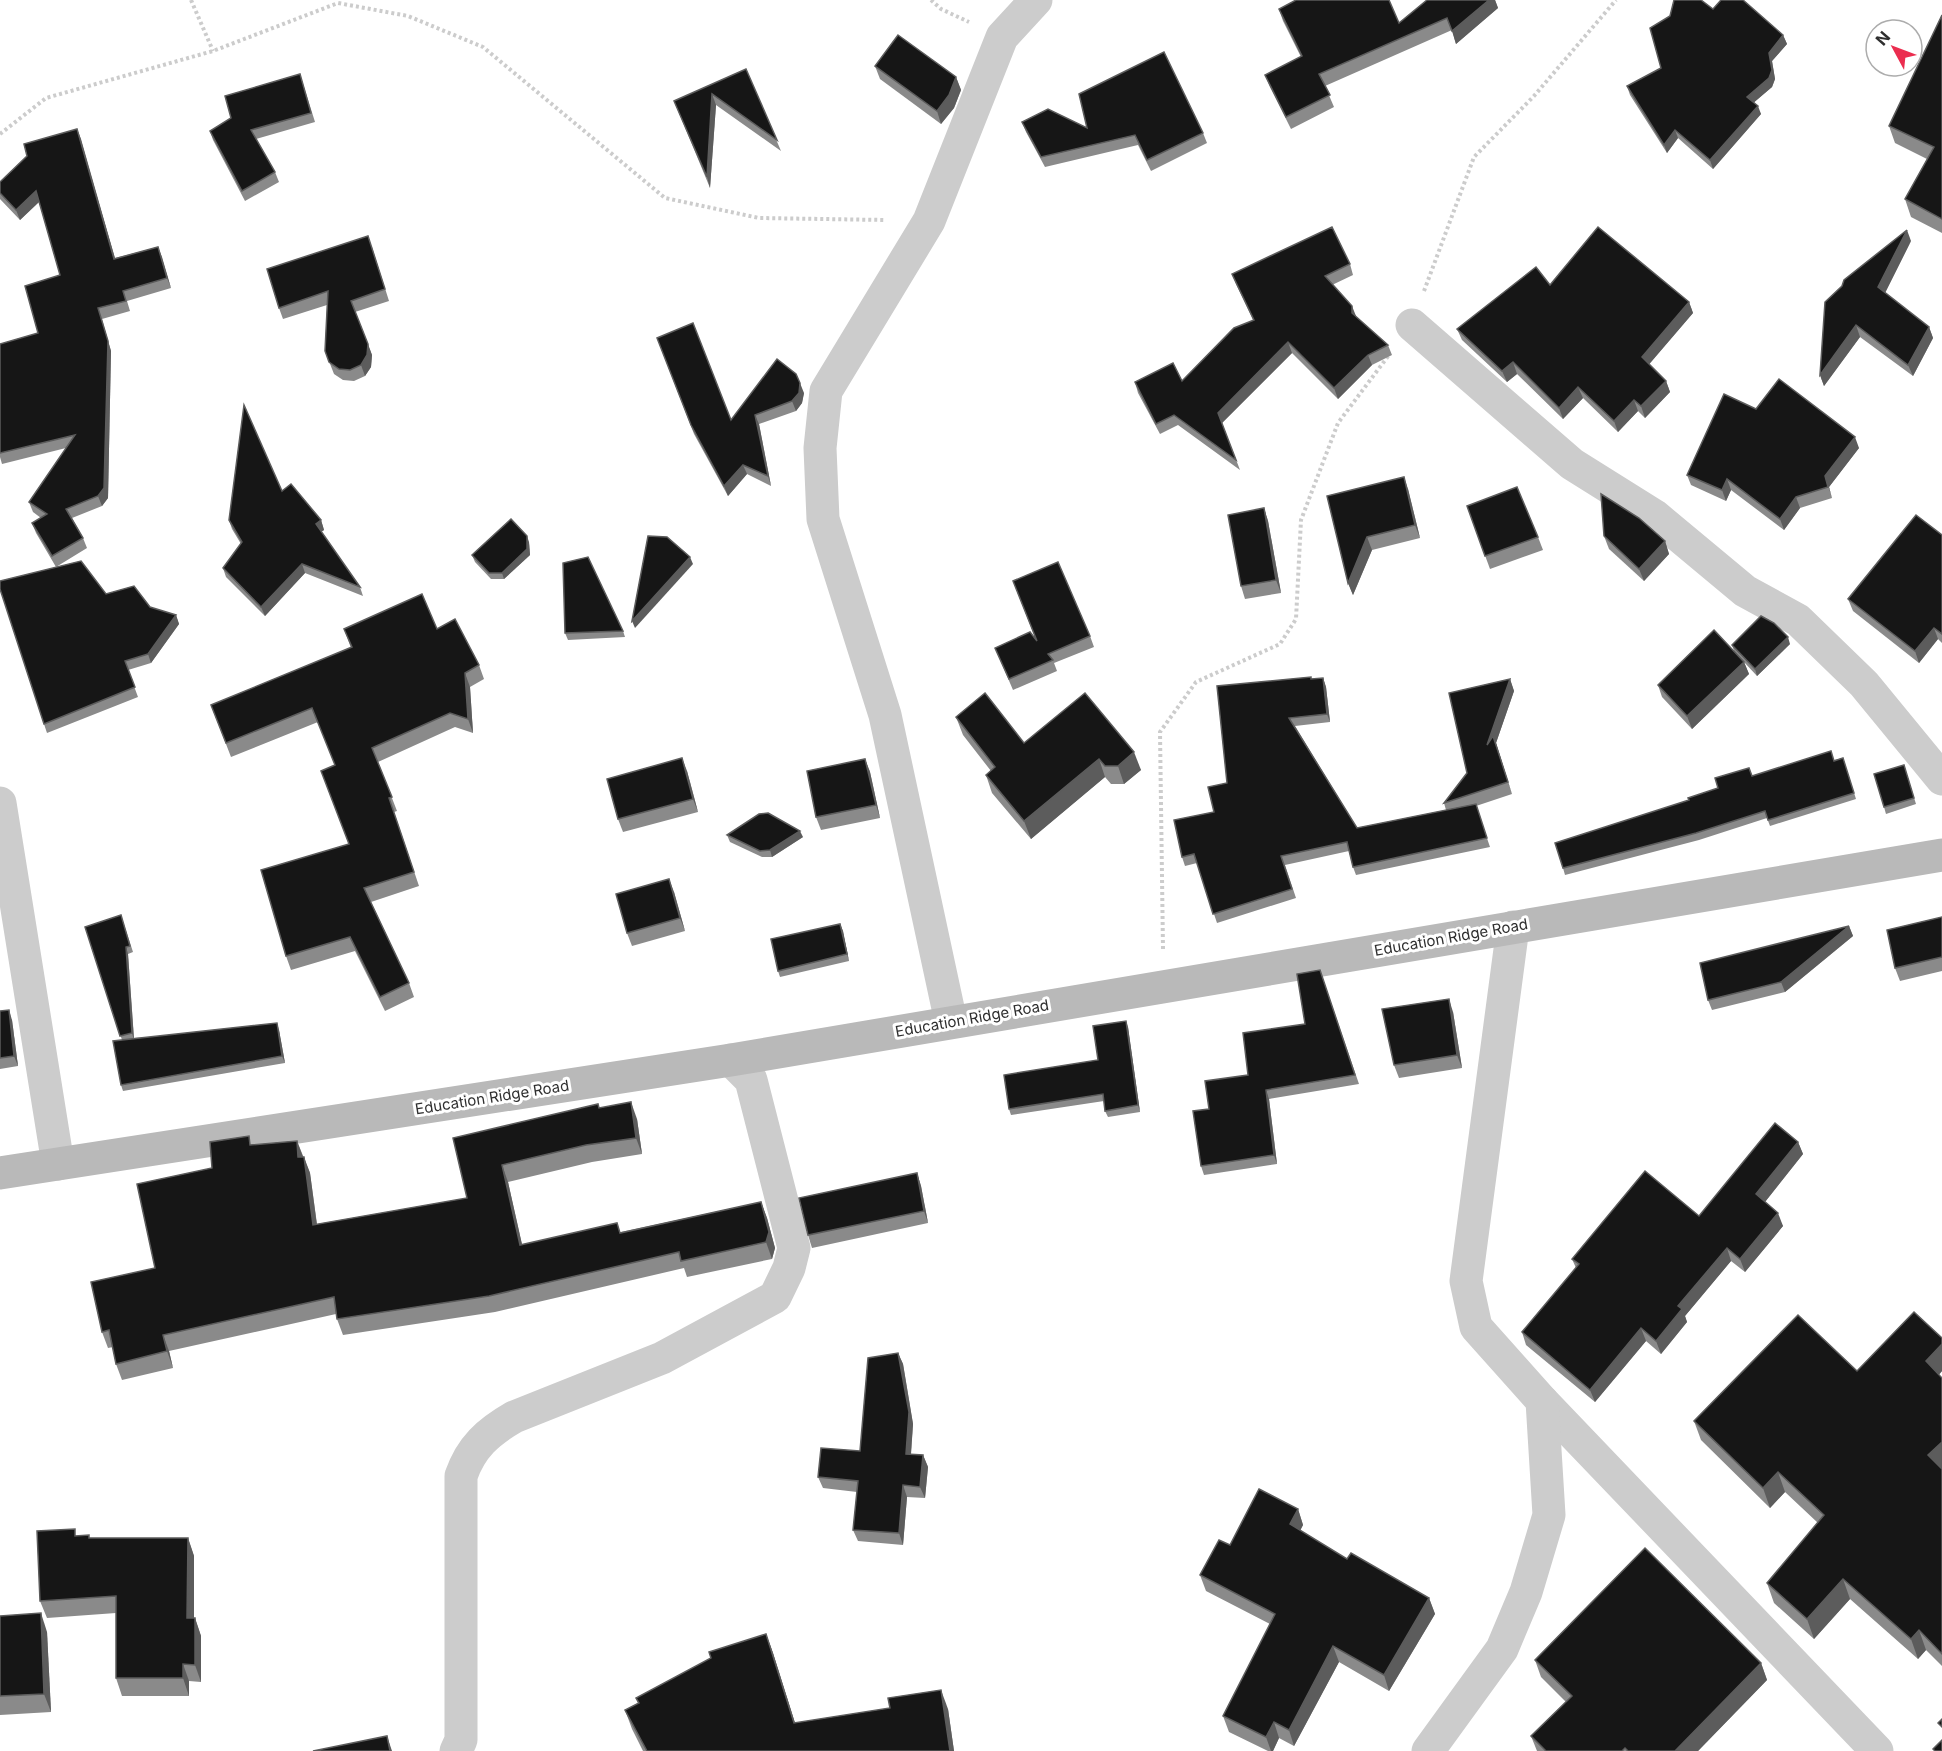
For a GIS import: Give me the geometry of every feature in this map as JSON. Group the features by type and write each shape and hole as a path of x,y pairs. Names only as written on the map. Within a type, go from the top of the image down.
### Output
{"main road":[{"name":"Education Ridge Road","path":"0,1173 731,1060 1942,855"}],"street":[{"path":"951,1022 885,716 823,519 820,448 826,392 929,221 1002,37 1036,0"},
{"path":"1412,325 1572,464 1655,516 1745,591 1798,620 1864,684 1942,779"},
{"path":"0,803 58,1164"},
{"path":"1513,927 1466,1281 1476,1327 1542,1401 1877,1751"},
{"path":"465,1747 461,1476 468,1458 492,1430 514,1417 662,1358 775,1297 789,1268 794,1248 752,1080 731,1060"},
{"path":"1428,1751 1502,1649 1526,1592 1549,1515 1542,1401"}],"path":[{"path":"191,0 213,51"},
{"path":"1164,986 1160,732 1196,682 1280,644 1296,619 1301,520 1338,423 1412,325 1474,156 1534,96 1616,0"},
{"path":"0,134 46,98 213,51 338,3 408,16 483,47 665,198 759,218 929,221"}],"building":[{"path":"1296,0 1389,0 1399,23 1427,0 1489,0 1452,31 1447,18 1319,74 1330,95 1286,117 1265,75 1302,56 1279,9"},
{"path":"1674,0 1701,0 1713,9 1721,0 1743,0 1783,35 1769,53 1772,70 1769,78 1747,97 1758,106 1710,160 1675,130 1664,145 1627,86 1661,68 1650,28 1670,16"},
{"path":"1942,15 1942,219 1905,199 1934,147 1889,126 1912,78 1924,78 1924,53"},
{"path":"898,35 956,77 949,95 937,111 875,66"},
{"path":"1164,52 1203,133 1147,160 1135,135 1041,157 1022,122 1048,109 1087,128 1079,94"},
{"path":"746,69 777,140 712,94 707,177 674,101"},
{"path":"300,74 311,113 251,130 275,172 242,191 210,131 231,118 225,96"},
{"path":"77,129 114,259 158,247 167,278 123,291 126,301 98,308 108,341 104,488 98,496 66,509 83,538 52,556 32,523 47,514 29,502 75,435 0,453 0,344 38,333 25,286 60,275 36,191 16,210 0,193 0,182 27,156 24,144"},
{"path":"1332,227 1350,264 1325,276 1352,306 1352,313 1388,345 1368,355 1334,388 1288,342 1218,413 1236,460 1174,415 1156,424 1135,382 1173,363 1182,381 1234,328 1254,320 1232,274"},
{"path":"1598,227 1689,302 1642,357 1666,381 1641,406 1634,400 1614,421 1578,387 1559,408 1513,362 1502,371 1457,329 1536,267 1550,285"},
{"path":"1907,230 1878,287 1929,327 1908,365 1856,325 1820,375 1825,302 1842,286 1844,280"},
{"path":"368,236 385,289 351,301 368,344 367,355 361,365 350,370 339,369 329,362 325,351 328,291 279,308 267,269"},
{"path":"693,323 731,420 777,359 796,374 800,383 799,393 792,401 755,415 768,476 743,465 724,486 691,425 657,338"},
{"path":"1779,379 1855,437 1825,476 1828,487 1796,497 1780,519 1727,479 1722,490 1687,475 1724,394 1756,409"},
{"path":"244,405 282,491 291,484 321,520 316,524 360,587 302,564 261,607 223,568 242,542 229,520"},
{"path":"1404,477 1415,525 1367,537 1348,583 1327,496"},
{"path":"1517,487 1538,537 1485,556 1467,506"},
{"path":"1601,494 1639,518 1665,541 1639,569 1604,536"},
{"path":"1264,508 1276,580 1241,586 1228,515"},
{"path":"1916,515 1942,535 1942,634 1934,628 1915,651 1848,599"},
{"path":"511,519 527,536 527,549 502,573 489,573 472,555"},
{"path":"648,536 667,537 690,557 632,621"},
{"path":"588,557 623,631 565,633 563,563"},
{"path":"81,561 106,594 134,586 150,607 176,615 148,654 125,661 135,687 44,724 0,589 0,581"},
{"path":"1058,562 1090,636 1048,654 1053,660 1009,679 995,648 1030,632 1037,641 1013,581"},
{"path":"422,594 437,629 455,619 479,665 465,673 468,719 450,713 372,748 392,797 389,798 414,872 364,888 409,983 380,997 350,937 286,956 261,870 349,844 321,771 335,765 312,708 226,743 211,705 352,647 344,629"},
{"path":"1761,616 1774,623 1788,637 1755,669 1732,645"},
{"path":"1714,630 1744,662 1687,716 1658,685"},
{"path":"1311,677 1311,679 1323,678 1327,714 1289,718 1357,828 1476,804 1487,838 1353,867 1347,842 1281,856 1292,889 1213,914 1194,854 1182,857 1174,820 1214,812 1208,787 1227,783 1217,686"},
{"path":"1510,679 1487,745 1493,736 1508,782 1444,803 1467,773 1449,693"},
{"path":"985,693 1024,743 1085,693 1134,752 1118,766 1105,766 1099,759 1024,821 986,775 995,767 956,717"},
{"path":"1831,751 1834,761 1843,758 1854,793 1768,820 1765,811 1696,833 1563,868 1555,843 1689,800 1688,798 1718,788 1715,778 1749,768 1752,776"},
{"path":"682,758 693,799 618,819 607,779"},
{"path":"865,759 876,805 816,817 807,771"},
{"path":"1904,765 1914,798 1884,807 1874,774"},
{"path":"768,813 800,831 770,850 760,851 727,835 759,814"},
{"path":"669,879 680,918 627,933 616,894"},
{"path":"121,915 130,946 126,947 132,1033 120,1036 85,927"},
{"path":"1942,917 1942,957 1895,968 1887,930"},
{"path":"840,924 847,954 778,971 771,939"},
{"path":"1849,926 1781,982 1708,1000 1700,963"},
{"path":"1320,970 1355,1075 1266,1090 1274,1155 1201,1166 1193,1111 1209,1109 1205,1081 1248,1075 1243,1033 1305,1024 1297,974"},
{"path":"1449,999 1457,1055 1394,1065 1382,1009"},
{"path":"9,1010 14,1056 0,1058 0,1011"},
{"path":"1126,1021 1138,1105 1105,1111 1103,1094 1009,1109 1004,1075 1098,1060 1093,1026"},
{"path":"277,1023 282,1056 121,1085 113,1041"},
{"path":"631,1102 636,1138 586,1145 502,1165 520,1245 617,1223 620,1233 761,1202 769,1232 766,1242 681,1261 679,1252 489,1296 337,1319 334,1297 163,1335 167,1351 116,1364 109,1330 102,1332 91,1282 155,1268 137,1184 212,1168 210,1142 249,1136 250,1145 297,1141 298,1157 304,1157 313,1225 467,1198 453,1138 598,1104 599,1108"},
{"path":"1775,1123 1798,1142 1756,1194 1778,1213 1740,1259 1727,1248 1678,1306 1682,1309 1656,1341 1641,1328 1590,1390 1522,1332 1579,1264 1572,1259 1645,1171 1699,1216"},
{"path":"917,1173 924,1211 808,1235 799,1198"},
{"path":"1914,1312 1942,1338 1942,1344 1926,1361 1942,1378 1942,1442 1928,1455 1942,1469 1942,1654 1919,1630 1911,1639 1843,1579 1807,1619 1767,1583 1824,1515 1778,1472 1763,1488 1694,1421 1798,1315 1857,1371"},
{"path":"898,1353 909,1412 906,1454 923,1455 920,1487 903,1485 899,1533 853,1530 858,1481 818,1477 821,1448 860,1451 868,1358"},
{"path":"1259,1489 1298,1509 1290,1524 1347,1559 1351,1553 1429,1598 1384,1675 1333,1646 1289,1730 1274,1722 1266,1737 1223,1716 1275,1614 1200,1575 1219,1540 1230,1545"},
{"path":"75,1529 75,1536 89,1535 89,1538 188,1538 187,1618 195,1618 195,1665 183,1664 183,1678 116,1678 116,1596 40,1601 37,1531"},
{"path":"1645,1548 1761,1663 1675,1751 1628,1751 1625,1748 1622,1751 1546,1751 1531,1736 1572,1696 1535,1660"},
{"path":"41,1613 44,1694 0,1696 0,1616"},
{"path":"766,1634 794,1723 890,1708 888,1698 941,1690 950,1751 647,1751 625,1710 639,1703 636,1698 711,1658 709,1652"},
{"path":"387,1736 390,1751 313,1751"},
{"path":"1942,1740 1942,1751 1935,1751 1933,1749"}]}
